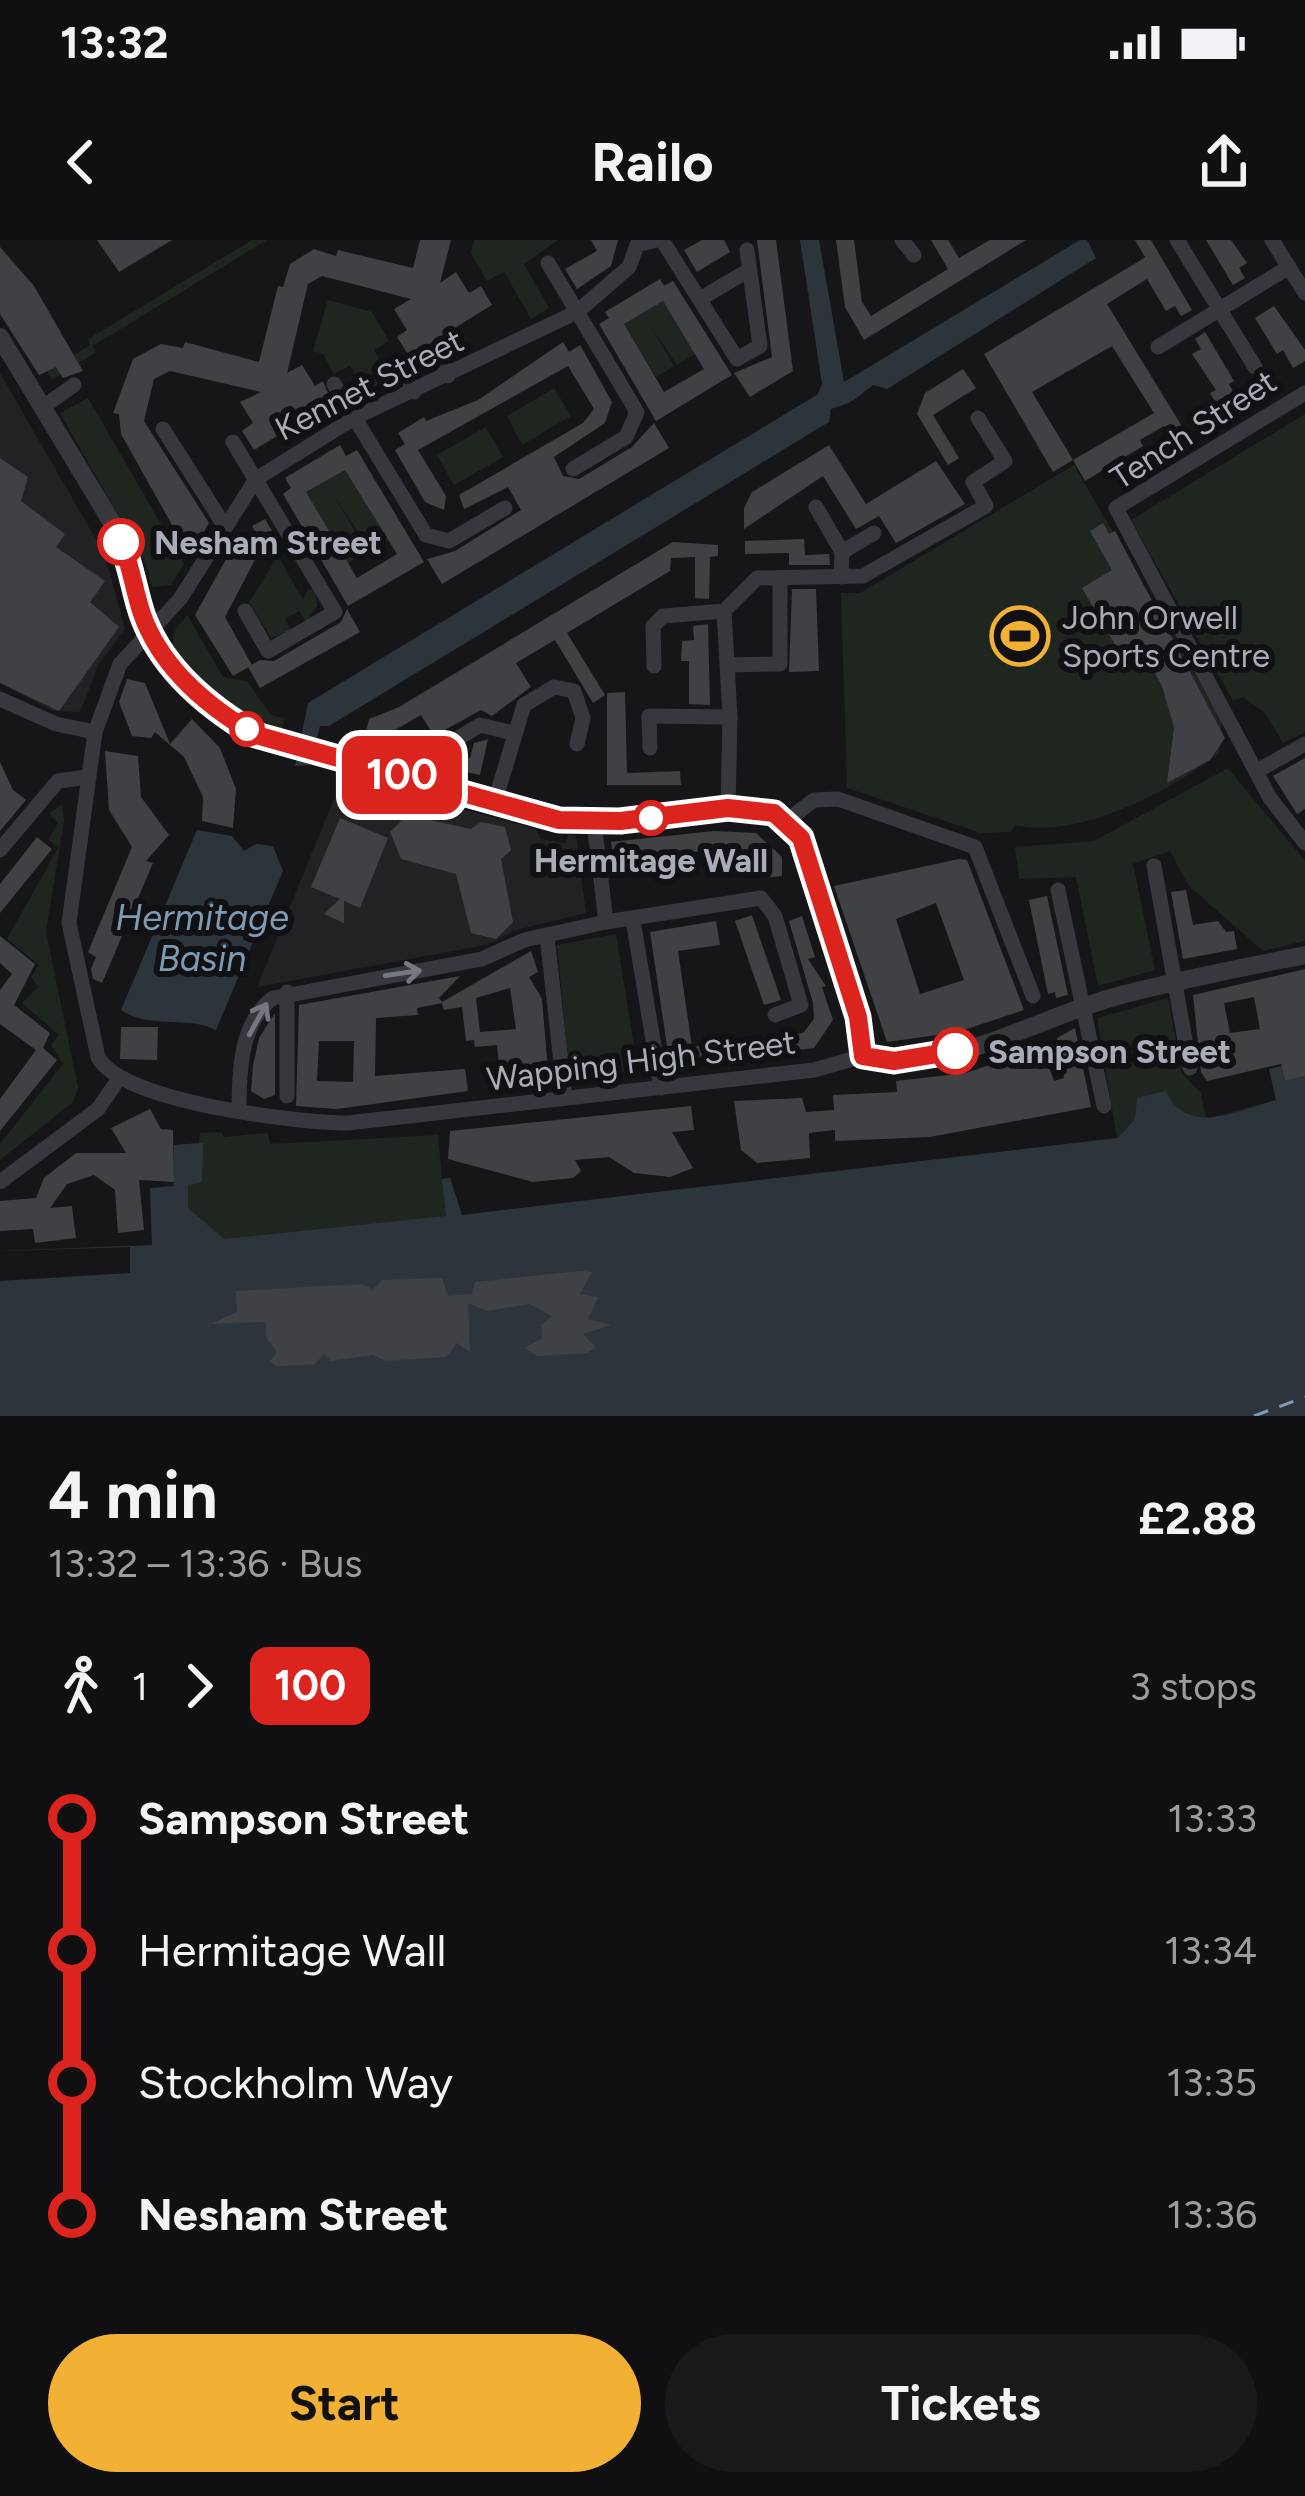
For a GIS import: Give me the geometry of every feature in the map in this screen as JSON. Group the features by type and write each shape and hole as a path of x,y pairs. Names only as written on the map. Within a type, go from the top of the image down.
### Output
{"street":[{"name":"Kennet Street","path":"118,1080 98,1057 69,922 95,732 109,684 194,580 256,479 356,417 578,312 629,267 636,242 660,240"},
{"path":"660,240 737,359 760,346 747,250"},
{"path":"902,240 914,255"},
{"path":"1177,240 1255,367"},
{"path":"1272,240 1305,293"},
{"path":"548,263 637,412 626,437 573,469"},
{"path":"1158,346 1289,267"},
{"path":"700,299 749,270"},
{"path":"0,337 114,526 149,632 171,668 219,712 282,745 539,815 594,822 728,808 762,809 786,821 805,848 858,1017 863,1056"},
{"path":"435,349 448,376"},
{"path":"403,366 414,392"},
{"path":"334,384 426,535 449,541 505,508"},
{"path":"43,407 74,385"},
{"name":"Tench Street","path":"1257,771 1116,508 1305,393"},
{"path":"654,666 653,626 663,616 724,611 757,578 863,576 986,506 973,482 1005,461 979,418"},
{"path":"164,429 224,525"},
{"path":"233,442 335,612 268,651 244,611"},
{"path":"816,507 842,552 841,578"},
{"path":"842,552 874,533"},
{"path":"728,665 781,664 780,578"},
{"path":"724,611 730,717 728,808"},
{"path":"495,801 524,705 554,687 574,691 583,718 578,744"},
{"path":"0,699 56,724 95,732"},
{"path":"650,748 649,716 730,717"},
{"path":"449,744 480,725 513,733"},
{"path":"1305,744 1257,771 1276,807 1305,843"},
{"path":"0,850 58,781 88,777"},
{"path":"786,821 814,800 838,799 981,852 1044,1023"},
{"path":"594,822 606,922"},
{"path":"1154,866 1190,1067"},
{"path":"1058,890 1103,1106"},
{"path":"239,1110 241,1058 263,1004 287,992 482,959 524,940 606,922 760,898 775,916 801,1005 776,1016"},
{"path":"633,920 661,1088"},
{"path":"547,936 563,1089"},
{"name":"Wapping High Street","path":"118,1080 140,1090 286,1123 349,1123 814,1070 863,1056 894,1061 935,1055 1044,1023 1082,1006 1175,981 1305,955"},
{"path":"287,992 287,1096"},
{"path":"0,1181 98,1109 118,1080"}],"shaded area":[{"path":"252,240 267,240 93,346 96,352 52,380 47,371 90,345 88,339"},
{"path":"474,240 558,240 524,264 549,308 531,319 504,272 487,281 471,253"},
{"path":"328,300 372,312 389,341 374,350 390,378 365,392 350,366 334,374 323,354 313,351"},
{"path":"663,301 695,354 677,365 651,327 674,366 656,377 624,324"},
{"path":"0,373 105,555 125,629 99,664 80,712 53,711 0,683"},
{"path":"554,388 571,416 522,445 507,416"},
{"path":"88,398 184,564 171,585 152,587 145,562 60,413"},
{"path":"1305,414 1305,732 1283,743 1265,713 1243,697 1233,701 1131,520"},
{"path":"486,427 503,457 454,485 437,455"},
{"name":"John Orwell Sports Centre","path":"1074,465 1222,721 1219,753 1175,783 1122,809 1066,826 1015,825 1011,832 981,833 847,788 841,593 860,593"},
{"path":"345,470 388,540 370,550 333,494 367,552 348,563 306,492"},
{"path":"278,556 303,600 308,589 315,590 317,606 306,622 299,611 285,619 291,630 271,638 249,602"},
{"path":"187,615 223,677 247,681 271,715 284,718 282,730 234,708 186,669 173,640"},
{"path":"1228,768 1305,861 1305,941 1263,951 1189,886 1170,851 1133,864 1155,970 1098,986 1076,877 1019,879 1015,847 1094,841"},
{"path":"343,777 536,829 541,839 565,843 569,834 576,835 586,913 516,930 486,945 257,987"},
{"path":"62,804 64,821 46,931 78,1088 73,1102 0,1160 0,1144 63,1064 51,1045 59,1035 22,1003 38,987 31,977 39,965 7,939 58,848 48,839 58,823 49,814"},
{"path":"616,934 638,1070 570,1078 557,945"},
{"path":"1168,998 1182,1074 1201,1093 1206,1119 1276,1100 1269,1069 1281,1066 1305,1144 1039,1196 130,1247 152,1245 150,1188 173,1187 174,1145 199,1143 200,1133 222,1132 224,1137 268,1133 270,1144 438,1135 442,1179 450,1178 462,1215 1117,1138 1097,1018"}],"water":[{"path":"800,240 819,240 844,382 1080,240 1087,240 1096,258 887,389 873,385 831,409 829,422 329,726 320,726 310,765 295,766 308,703 818,394 822,384"},
{"name":"Hermitage Basin","path":"197,830 232,836 244,851 256,844 273,846 283,871 216,1030 144,1019 121,1010"},
{"path":"1281,1066 1285,1081 1305,1076 1305,1416 0,1416 0,1251 152,1245 150,1188 174,1186 174,1145 203,1143 202,1182 188,1185 188,1208 224,1239 446,1216 442,1179 450,1178 462,1215 1118,1138 1135,1119 1137,1098 1166,1091 1175,1105 1200,1117 1230,1114 1276,1100 1269,1069"}],"pier":[{"path":"130,1247 130,1273 0,1281 0,1251"}],"building":[{"path":"97,240 172,240 119,272"},
{"path":"420,240 451,240 440,283 456,272 469,293 481,286 492,305 409,356 397,337 407,330 394,309 411,299 322,276 308,284 287,373 302,365 315,386 323,381 332,403 254,450 242,431 253,423 240,402 261,392 170,371 154,379 144,421 209,523 194,549 181,541 121,434 119,414 113,413 133,359 161,344 183,348 185,342 259,362 278,286 283,287 290,264 314,249 413,268"},
{"path":"591,240 618,240 611,266 577,289 565,269 597,251"},
{"path":"702,240 724,240 730,252 697,272 684,250"},
{"path":"757,240 776,240 793,371 750,397 734,373 772,357"},
{"path":"836,240 854,240 862,302 871,316 948,269 931,240 948,240 959,258 990,240 1026,240 864,340 845,307"},
{"path":"1135,240 1151,240 1192,310 1181,316 1175,306 1166,311 1147,279 1107,304 1194,446 1182,453 1164,426 1140,440 1143,446 1085,481 1073,460 1053,472 984,354 1145,257","holes":["1112,346 1154,413 1073,460 1032,392"]},
{"path":"1206,240 1231,240 1247,263 1239,268 1245,278 1233,285"},
{"path":"0,247 34,286 83,371 63,378 56,367 39,375 0,314"},
{"path":"660,279 664,286 673,281 732,375 656,421 599,324 609,318 605,312","holes":["663,301 704,369 664,392 624,324"]},
{"path":"1274,306 1305,350 1305,361 1293,368 1283,350 1277,354 1255,318"},
{"path":"1205,332 1234,381 1229,384 1239,402 1221,412 1210,393 1216,390 1192,354 1201,349 1195,339"},
{"path":"563,342 569,352 580,345 612,402 605,423 554,457 563,476 579,479 632,447 654,423 669,448 442,584 427,559 455,551 521,510 508,487 464,509 459,495 583,423 594,409 568,366 418,450 446,496 444,510 425,502 395,450 405,444 398,433 424,417 426,421 478,400"},
{"path":"963,369 976,388 933,415 959,458 948,465 917,414 925,393"},
{"path":"340,445 346,456 357,450 424,562 348,606 283,494 291,488 285,478","holes":["345,470 397,554 357,578 306,492"]},
{"path":"829,445 866,504 936,461 965,504 896,543 879,516 856,529 823,476 744,529 744,508 752,492"},
{"path":"0,458 28,477 21,501 65,534 56,547 105,581 90,602 119,627 59,711 0,683"},
{"path":"265,519 278,541 259,552 225,617 252,665 233,676 195,615 234,545 256,533 252,526"},
{"path":"1103,523 1109,534 1115,531 1225,738 1210,760 1167,783 1174,727 1162,686 1145,655 1127,665 1082,588 1112,570 1090,531"},
{"path":"804,539 805,555 829,554 830,565 789,565 789,553 745,554 745,541"},
{"path":"673,542 718,545 718,556 710,557 709,599 695,598 695,557 671,558 670,571 567,633 605,695 593,703 555,640 516,663 531,687 492,716 481,710 434,736 421,715 383,737 470,758 474,743 488,739 480,775 362,750 369,719 399,707"},
{"path":"792,589 816,589 819,671 789,672"},
{"path":"347,609 360,632 260,688 248,667 260,660 274,661 341,622"},
{"path":"708,624 710,705 689,704 689,661 681,661 682,641 694,640 693,626"},
{"path":"127,679 145,683 170,744 192,719 220,748 236,789 233,828 202,821 203,797 184,757 155,732 151,738 132,736 119,702"},
{"path":"625,692 627,773 680,771 681,785 607,785 607,693"},
{"path":"105,751 138,756 141,797 169,835 146,861 153,863 102,983 93,979 96,957 88,952 132,847 109,810"},
{"path":"1305,758 1305,809 1297,814 1273,776"},
{"path":"0,762 13,790 26,800 0,831"},
{"path":"407,815 471,829 481,822 505,827 511,850 501,859 513,922 496,939 471,933 456,874 401,859 390,832"},
{"path":"340,818 388,838 360,908 344,901 344,923 324,914 340,899 311,887"},
{"path":"714,831 756,833 782,857 782,876 763,878 762,863 748,852 735,853 735,847 614,862 611,842"},
{"path":"37,837 52,849 0,913 0,884"},
{"path":"967,860 1024,1010 958,1032 887,1042 834,886","holes":["936,903 964,980 920,994 896,919"]},
{"path":"1186,890 1193,925 1218,921 1226,932 1234,931 1237,949 1183,959 1171,892"},
{"path":"1047,896 1068,995 1056,998 1055,992 1048,994 1029,900"},
{"path":"752,915 781,1000 764,1005 735,921"},
{"path":"802,916 815,957 808,959 826,986 822,987 833,1020 814,1048 670,1066 650,932 716,921 720,945 678,951 692,1047 803,1033 814,1019 813,1003 789,921"},
{"path":"0,936 35,964 14,1005 50,1033 43,1048 57,1060 0,1131 0,1099 36,1050 0,1024 0,990 12,974 0,963"},
{"path":"531,951 538,972 529,977 542,999 549,1083 501,1088 497,1045 475,1047 474,1040 466,1041 462,1007 444,1010 442,1003 417,1008 418,1015 376,1018 375,1076 465,1069 468,1091 337,1109 296,1106 299,1005 460,976 439,998 442,1002","holes":["510,988 516,1029 480,1032 476,998","319,1041 354,1041 353,1082 317,1081"]},
{"path":"1305,969 1305,1076 1285,1081 1281,1064 1207,1081 1201,1072 1193,995","holes":["1254,997 1260,1029 1230,1033 1224,1003"]},
{"path":"275,1013 275,1095 264,1099 251,1091 253,1066 259,1038"},
{"path":"121,1027 158,1027 157,1060 120,1059"},
{"path":"1075,1028 1091,1107 930,1137 835,1141 835,1130 809,1133 810,1158 757,1163 741,1150 734,1101 802,1098 806,1112 834,1110 833,1095 897,1092 896,1081 966,1073 1042,1047 1054,1081 1064,1078 1057,1038"},
{"path":"691,1106 694,1130 672,1132 693,1168 670,1177 634,1173 609,1157 575,1160 581,1171 573,1178 533,1182 448,1159 450,1131"},
{"path":"150,1109 161,1129 173,1130 174,1182 139,1180 144,1230 118,1233 115,1190 94,1175 67,1184 50,1208 72,1206 76,1238 35,1243 33,1229 0,1231 0,1201 36,1198 44,1178 76,1153 126,1153 111,1128"},
{"path":"592,1272 580,1294 598,1297 588,1319 611,1325 583,1334 596,1348 586,1353 537,1356 524,1348 542,1338 541,1325 552,1316 529,1304 487,1311 468,1303 470,1352 457,1343 446,1357 386,1361 373,1355 331,1361 324,1354 314,1365 277,1366 270,1361 277,1352 267,1339 265,1322 211,1324 237,1312 236,1291 362,1284 373,1289 382,1280 442,1278 448,1296 472,1294 475,1282"}],"ferry route":[{"path":"1254,1416 1305,1397"}],"bus line":[{"name":"100","path":"121,542 149,632 171,668 219,712 256,735 559,820 620,821 751,807 774,813 801,838 858,1017 863,1056 894,1061 955,1051"}],"place":[{"name":"Nesham Street","path":"121,542"},
{"name":"John Orwell Sports Centre","path":"1020,636"},
{"name":"Hermitage Wall","path":"651,818"},
{"name":"Sampson Street","path":"955,1051"}]}
